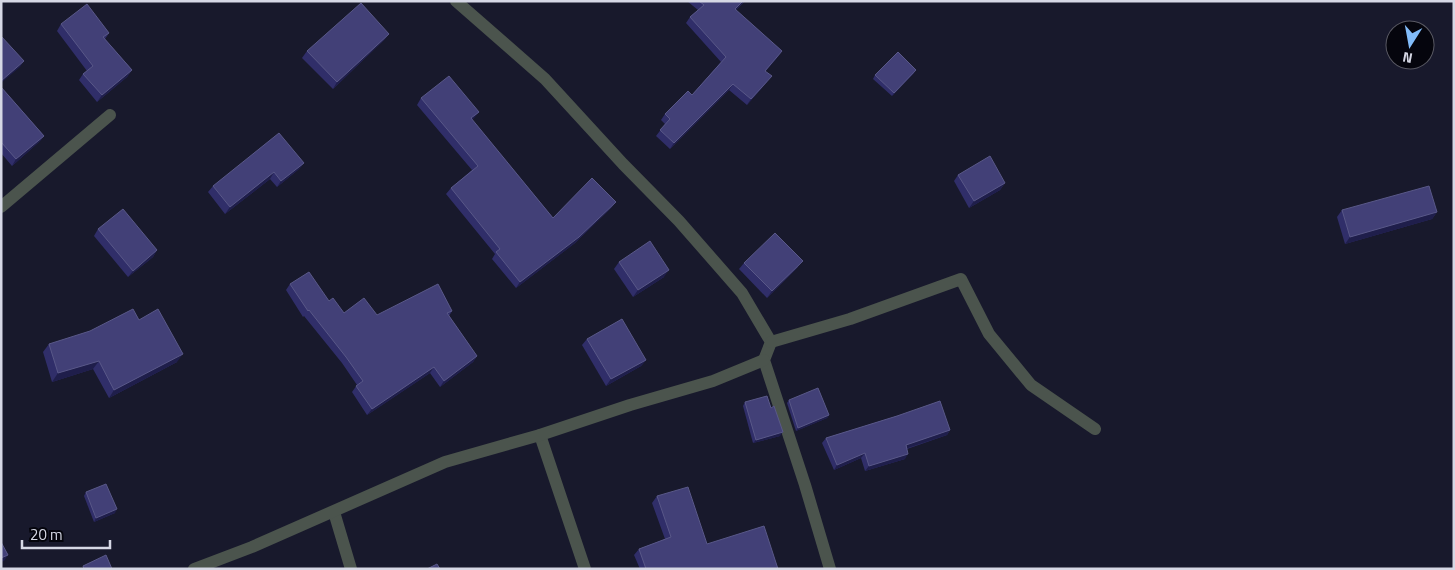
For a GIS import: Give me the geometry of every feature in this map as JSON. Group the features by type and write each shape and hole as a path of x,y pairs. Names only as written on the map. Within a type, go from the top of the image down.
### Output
{"street":[{"path":"456,1 545,79 623,164 679,221 742,293 771,342"},
{"path":"1,207 110,115"},
{"path":"771,342 850,319 960,279 989,334 1030,385 1095,429"},
{"path":"771,342 764,360 830,569"},
{"path":"194,569 252,547 446,462 713,381 764,360"},
{"path":"540,435 585,569"},
{"path":"334,512 351,569"}],"building":[{"path":"699,1 743,1 735,9 782,51 765,71 772,76 751,99 733,84 674,143 660,130 670,119 665,114 688,91 692,95 726,57 690,17 704,5"},
{"path":"361,3 389,34 337,82 307,51"},
{"path":"87,4 109,33 103,37 132,70 102,95 83,74 93,66 61,24"},
{"path":"1,36 24,61 1,81"},
{"path":"898,52 916,70 894,93 875,75"},
{"path":"449,76 479,112 471,118 553,218 592,178 616,202 579,237 520,282 496,252 500,249 451,188 478,166 421,98"},
{"path":"1,87 44,136 16,159 1,142"},
{"path":"279,133 304,163 281,181 274,172 230,207 213,186"},
{"path":"990,156 1005,183 974,201 958,175"},
{"path":"1429,186 1437,212 1350,237 1342,210"},
{"path":"123,209 157,250 133,271 98,229"},
{"path":"775,233 803,261 772,291 744,263"},
{"path":"650,241 669,270 638,290 619,262"},
{"path":"309,272 329,301 333,298 344,313 364,298 377,315 438,284 452,311 447,313 477,356 444,381 434,367 372,409 356,386 363,381 308,311 290,284"},
{"path":"133,309 139,320 158,309 183,354 114,390 99,361 58,373 49,344 90,331"},
{"path":"622,319 646,360 611,379 587,339"},
{"path":"818,388 829,415 798,428 789,400"},
{"path":"767,396 771,408 774,406 783,432 756,440 745,402"},
{"path":"940,401 950,430 906,445 908,454 869,466 865,453 837,465 826,438"},
{"path":"106,484 117,509 96,518 86,492"},
{"path":"688,487 707,544 764,526 778,569 646,569 639,549 671,537 657,496"},
{"path":"1,542 8,555 1,558"},
{"path":"106,555 112,569 84,569 83,566"},
{"path":"437,564 440,569 427,569"}]}
